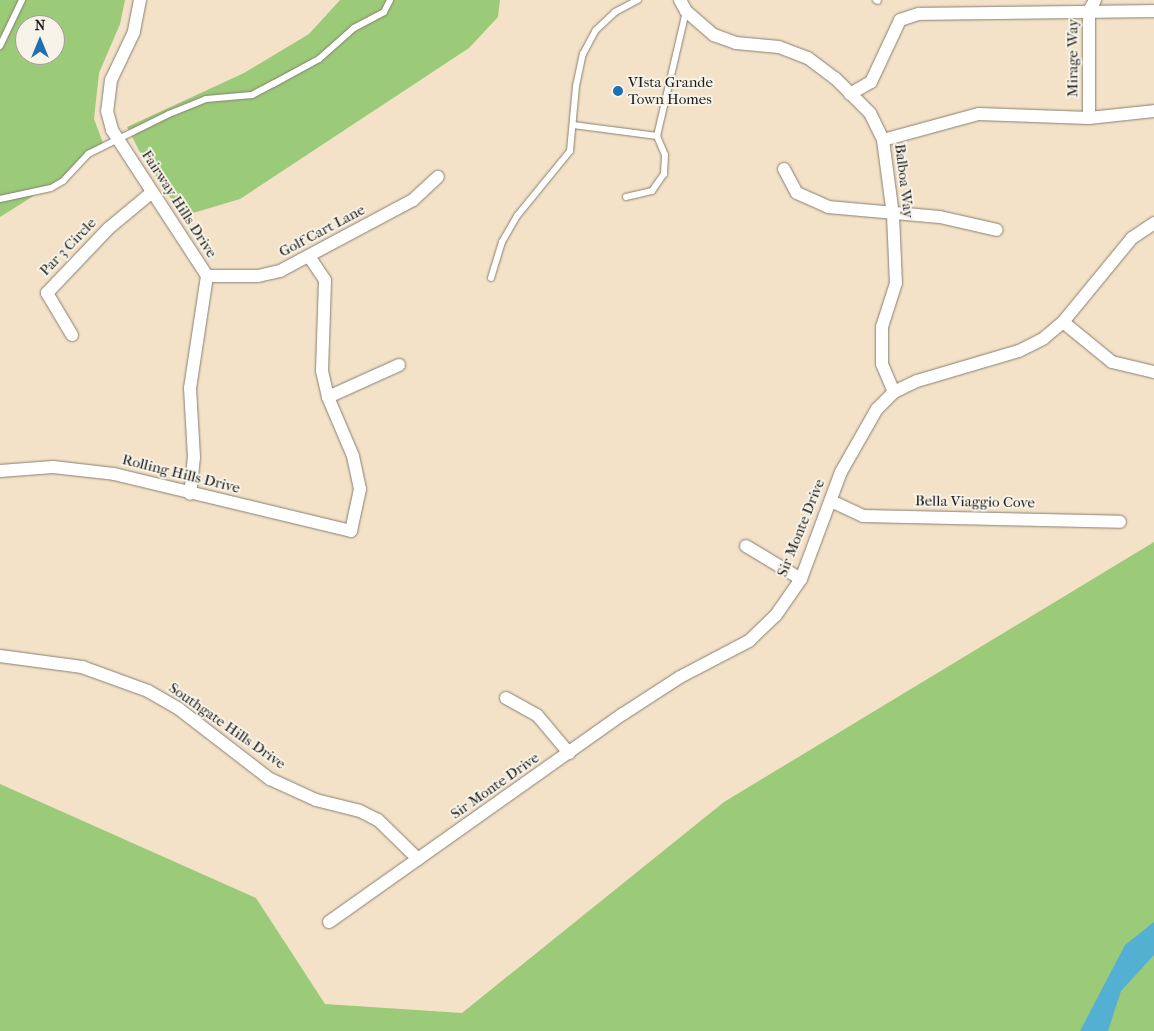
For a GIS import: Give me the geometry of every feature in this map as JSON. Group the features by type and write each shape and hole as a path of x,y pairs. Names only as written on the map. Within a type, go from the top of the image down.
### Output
{"street":[{"name":"Fairway Hills Drive","path":"140,0 134,32 111,80 107,110 117,138 206,276 190,388 194,457 190,494"},
{"path":"850,94 871,82 900,20 919,14 1092,5 1154,11"},
{"name":"Mirage Way","path":"1089,118 1092,5"},
{"name":"Balboa Way","path":"683,6 714,35 736,43 779,47 808,58 870,113 883,140 893,215 896,283 882,326 882,364 894,392"},
{"path":"883,140 979,114 1089,118 1154,111"},
{"path":"784,169 797,192 810,201 893,215 940,217 997,230"},
{"name":"Golf Cart Lane","path":"206,276 258,276 310,258 413,200 438,177"},
{"name":"Par 3 Circle","path":"72,335 47,293 108,228 151,193"},
{"name":"Sir Monte Drive","path":"330,922 680,677 750,640 776,615 801,579 841,472 877,409 894,392 917,381 1019,351 1044,338 1062,322 1132,238 1154,223"},
{"path":"310,258 325,280 321,341 322,371 328,397 399,365"},
{"path":"1062,322 1112,362 1154,372"},
{"name":"Rolling Hills Drive","path":"0,471 53,467 114,474 190,494 351,531 360,489 352,456 328,397"},
{"name":"Bella Viaggio Cove","path":"831,501 863,516 1120,522"},
{"path":"746,546 801,579"},
{"name":"Southgate Hills Drive","path":"0,656 82,667 148,691 179,709 270,779 308,797 351,808 378,820 418,859"},
{"path":"506,698 537,716 569,753"}],"lane":[{"path":"0,46 22,0"},
{"path":"0,199 51,188 63,181 88,154 117,138 206,99 259,92 319,59 354,28 384,12 390,0"},
{"path":"491,278 502,242 518,216 570,152 583,54 596,30 614,12 638,0"},
{"path":"626,197 652,191 664,174 665,155 657,136 683,6"},
{"path":"573,125 657,136"}],"green space":[{"path":"0,0 125,0 120,24 99,73 94,119 103,143 62,178 0,217"},
{"path":"340,0 500,0 498,17 469,48 240,199 183,216 142,156 127,127 244,73 309,34"},
{"path":"1154,542 1154,1031 0,1031 0,784 256,898 325,1004 462,1013 724,802"}],"water":[{"path":"1154,922 1154,955 1121,991 1108,1031 1080,1031 1125,945"}],"place":[{"name":"VIsta Grande Town Homes","path":"618,91"}]}
